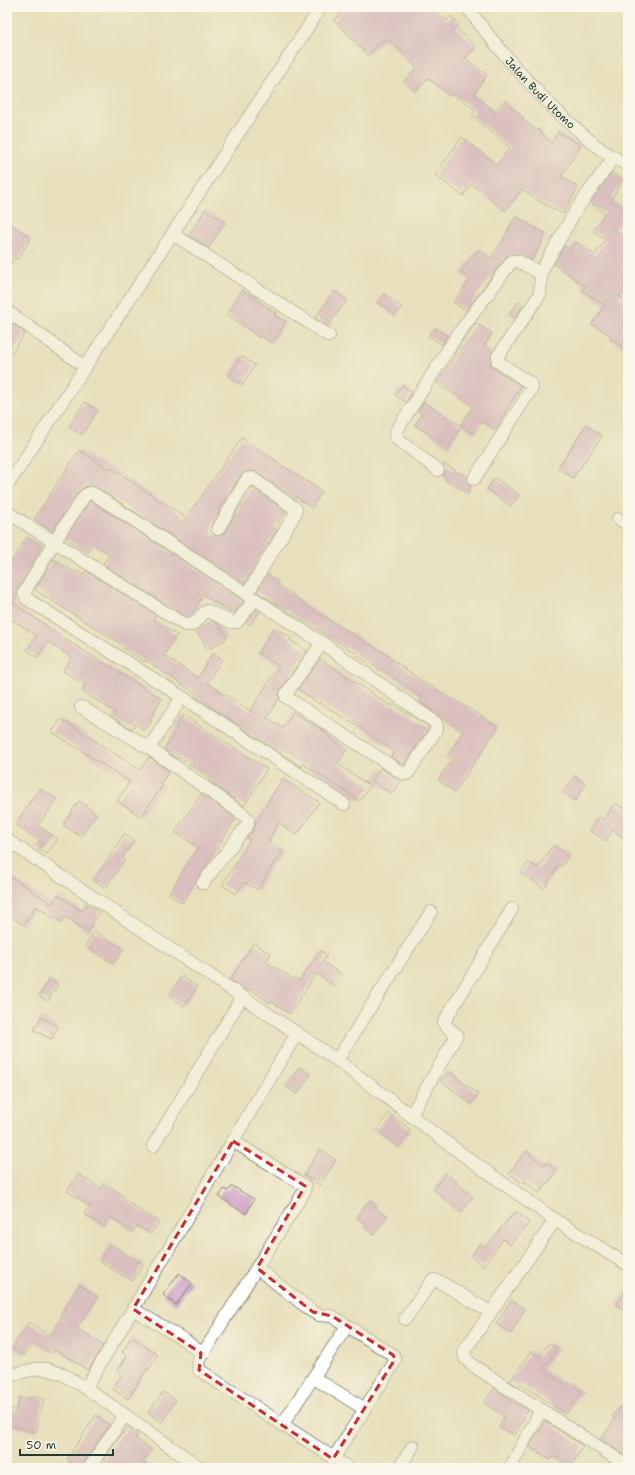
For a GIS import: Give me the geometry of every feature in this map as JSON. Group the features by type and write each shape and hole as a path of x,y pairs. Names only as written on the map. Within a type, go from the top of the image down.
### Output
{"street":[{"path":"7,486 320,7"},
{"name":"Jalan Budi Utomo","path":"467,7 493,42 528,83 564,118 598,147 619,161 628,165"},
{"path":"474,480 531,391 531,384 500,363 498,356 540,294 541,274 576,210 614,157"},
{"path":"173,234 329,336"},
{"path":"438,470 398,439 395,434 397,430 456,337 512,261 518,261 541,274"},
{"path":"7,311 85,367"},
{"path":"7,512 185,625 192,625 204,612 208,611 231,622 237,622 295,514 296,509 250,478 244,482 218,529"},
{"path":"322,643 286,694 286,697 406,774 437,729 436,723 322,643 94,494 89,493 85,496 54,542 24,593 25,597 182,697 344,804"},
{"path":"149,748 182,697"},
{"path":"81,707 149,748 248,819 248,824 203,883"},
{"path":"7,840 337,1060 466,1157 555,1220 628,1265"},
{"path":"411,1116 457,1035 446,1026 444,1022 512,909"},
{"path":"337,1060 431,912"},
{"path":"153,1146 242,997"},
{"path":"86,1388 297,1033"},
{"path":"233,1141 304,1186 304,1192 199,1358 199,1370 349,1468"},
{"path":"555,1220 464,1351 465,1358 472,1365 628,1466"},
{"path":"257,1268 313,1312 319,1315 332,1316 393,1355 395,1359 394,1363 333,1458"},
{"path":"405,1319 434,1280 440,1282 490,1312"},
{"path":"133,1309 186,1341 196,1349 204,1352"},
{"path":"282,1425 347,1326"},
{"path":"7,1376 35,1369 47,1369 62,1374 86,1388 201,1468"},
{"path":"314,1378 365,1409"},
{"path":"510,1468 541,1410"},
{"path":"89,1468 125,1415"},
{"path":"399,1468 413,1446"}],"highlighted area":[{"path":"233,1141 305,1186 257,1268 313,1312 332,1316 393,1355 395,1359 333,1459 199,1370 201,1353 133,1309"}],"building":[{"path":"348,7 431,7 447,21 451,16 459,24 456,28 476,47 465,58 487,75 474,94 495,112 504,101 523,117 522,119 536,130 538,129 551,143 558,132 581,145 561,177 578,187 563,214 539,201 522,189 505,211 471,184 463,196 435,175 462,137 497,165 510,148 472,115 476,110 453,94 451,96 428,78 415,92 404,81 417,68 386,38 367,55 334,20"},
{"path":"612,172 623,180 611,200 628,211 615,230 628,240 628,284 619,297 628,302 628,307 624,313 628,316 628,351 610,339 611,336 592,324 605,305 582,290 585,286 554,264 564,246 570,250 576,242 595,255 606,239 593,231 605,213 590,203"},
{"path":"205,210 225,222 209,248 189,235"},
{"path":"516,216 546,234 532,260 518,254 506,256 466,311 453,302 470,280 460,273 478,249 491,258 508,232 507,231"},
{"path":"7,222 31,238 18,259 15,258 7,269"},
{"path":"242,290 276,313 274,315 286,322 272,343 261,336 260,338 227,314"},
{"path":"334,291 347,300 328,326 315,318"},
{"path":"384,294 402,307 396,316 377,303"},
{"path":"518,302 523,305 515,318 509,314"},
{"path":"7,320 25,333 7,360"},
{"path":"476,323 492,333 484,346 492,351 490,366 521,386 496,430 482,421 474,434 461,424 473,406 437,383 456,354 454,353"},
{"path":"434,328 447,336 442,345 428,336"},
{"path":"241,356 255,365 243,385 229,376"},
{"path":"403,385 412,392 406,402 395,395"},
{"path":"85,402 98,411 82,435 69,426"},
{"path":"424,402 462,426 449,447 415,425 422,414 418,411"},
{"path":"586,425 602,436 573,478 558,468"},
{"path":"242,438 322,492 312,508 296,497 294,499 256,472 246,472 241,475 212,525 211,529 214,535 218,536 224,533 251,487 286,511 274,528 277,530 255,563 256,564 245,583 96,487 86,486 79,491 52,531 34,519 79,450 108,469 110,467 186,518"},
{"path":"444,464 467,477 467,482 471,486 467,493 445,480 446,478 443,476 445,471"},
{"path":"495,478 519,495 511,506 487,489"},
{"path":"90,501 244,601 234,613 231,611 230,612 196,590 202,598 189,618 187,618 103,564 109,554 93,544 88,552 66,538"},
{"path":"27,537 42,546 18,589 17,596 13,603 55,633 162,699 150,719 152,720 145,731 135,724 132,729 113,718 116,713 82,691 86,685 63,671 72,657 48,642 38,657 27,650 37,636 7,616 7,568"},
{"path":"53,559 76,573 78,570 84,574 86,571 156,615 153,619 177,635 164,655 198,678 213,653 222,659 207,683 250,711 279,666 258,653 274,627 291,638 290,640 307,651 280,690 279,699 267,718 283,728 293,712 325,732 324,733 347,749 338,764 370,786 360,801 303,764 302,767 283,755 196,697 197,695 146,660 145,662 123,648 124,646 35,590"},
{"path":"268,574 279,582 277,584 312,609 390,657 429,686 430,685 453,700 454,699 498,727 455,792 438,780 452,759 447,756 463,732 419,702 422,697 401,682 257,592"},
{"path":"257,609 260,611 250,625 246,622"},
{"path":"212,621 218,624 227,638 208,650 196,631"},
{"path":"320,659 391,706 392,704 429,727 404,765 391,757 394,751 349,720 348,721 320,702 319,704 298,689"},
{"path":"183,715 267,769 244,806 209,781 211,778 178,757 177,759 164,749"},
{"path":"61,719 140,770 149,757 169,771 160,784 163,785 141,817 117,801 130,782 52,732"},
{"path":"380,768 400,780 392,794 372,781"},
{"path":"575,776 586,784 575,801 563,792"},
{"path":"282,779 319,802 297,835 279,823 268,842 283,851 276,863 274,862 258,890 244,882 236,894 222,885 250,840 247,838 254,829 256,822"},
{"path":"40,788 57,799 38,826 58,839 47,854 39,849 43,843 15,824"},
{"path":"201,794 236,818 182,903 169,894 198,848 175,832"},
{"path":"79,801 96,813 81,837 63,825"},
{"path":"615,803 628,811 628,842 613,830 606,841 590,831 599,817 604,820"},
{"path":"124,834 134,841 122,857 125,859 106,888 94,881"},
{"path":"553,845 569,855 562,866 560,864 544,888 521,873 528,862 538,868"},
{"path":"7,874 52,904 58,895 82,911 87,904 100,912 88,932 64,916 61,922 36,906 24,925 7,914"},
{"path":"94,931 124,949 114,964 85,946"},
{"path":"253,943 271,954 266,962 293,979 294,978 299,981 321,951 327,955 323,962 342,975 334,986 316,973 290,1014 271,1001 270,1003 250,989 248,991 230,980"},
{"path":"182,976 197,987 184,1006 169,995"},
{"path":"49,979 58,985 48,1001 39,996"},
{"path":"41,1017 58,1027 51,1039 34,1030"},
{"path":"299,1067 311,1074 297,1095 286,1087"},
{"path":"448,1071 478,1094 471,1104 441,1081"},
{"path":"389,1113 411,1130 398,1147 376,1130"},
{"path":"320,1149 336,1160 320,1185 304,1175"},
{"path":"526,1151 544,1166 547,1163 557,1172 539,1193 525,1181 523,1184 509,1173"},
{"path":"446,1173 473,1197 460,1213 433,1189"},
{"path":"78,1174 101,1189 104,1183 124,1196 123,1199 159,1222 151,1234 137,1226 133,1232 111,1217 104,1227 84,1214 90,1206 67,1191"},
{"path":"232,1186 254,1199 246,1214 219,1197 224,1189 228,1191"},
{"path":"369,1200 377,1206 375,1208 387,1216 374,1235 364,1227 366,1224 357,1218"},
{"path":"516,1211 529,1223 510,1245 503,1239 484,1266 471,1257 480,1243 485,1247"},
{"path":"110,1244 143,1264 133,1281 100,1262"},
{"path":"179,1273 192,1283 176,1305 163,1295"},
{"path":"80,1285 98,1297 77,1328 103,1345 88,1370 54,1349 51,1353 34,1342 24,1356 12,1348 29,1322 50,1336 62,1316 60,1315"},
{"path":"628,1288 628,1313 616,1305"},
{"path":"511,1300 525,1309 511,1333 496,1324"},
{"path":"132,1337 158,1355 148,1370 147,1369 128,1399 113,1389 122,1375 117,1372 127,1356 122,1352"},
{"path":"549,1343 558,1348 543,1369 566,1385 568,1382 582,1391 566,1414 521,1384 519,1387 510,1381 531,1351 539,1357"},
{"path":"494,1388 511,1399 510,1401 528,1410 515,1435 499,1427 504,1416 484,1403"},
{"path":"163,1392 176,1400 162,1422 148,1413"},
{"path":"31,1396 44,1399 36,1432 7,1425 7,1406 16,1411 20,1397 30,1399"},
{"path":"621,1405 628,1410 628,1450 625,1455 601,1440 615,1419 612,1417"},
{"path":"96,1415 109,1425 83,1464 82,1468 80,1468 67,1459"},
{"path":"545,1421 583,1446 571,1466 553,1456 551,1460 530,1447"},
{"path":"128,1427 138,1434 135,1438 152,1450 143,1462 153,1468 115,1468 104,1460 122,1433 123,1434"}]}
